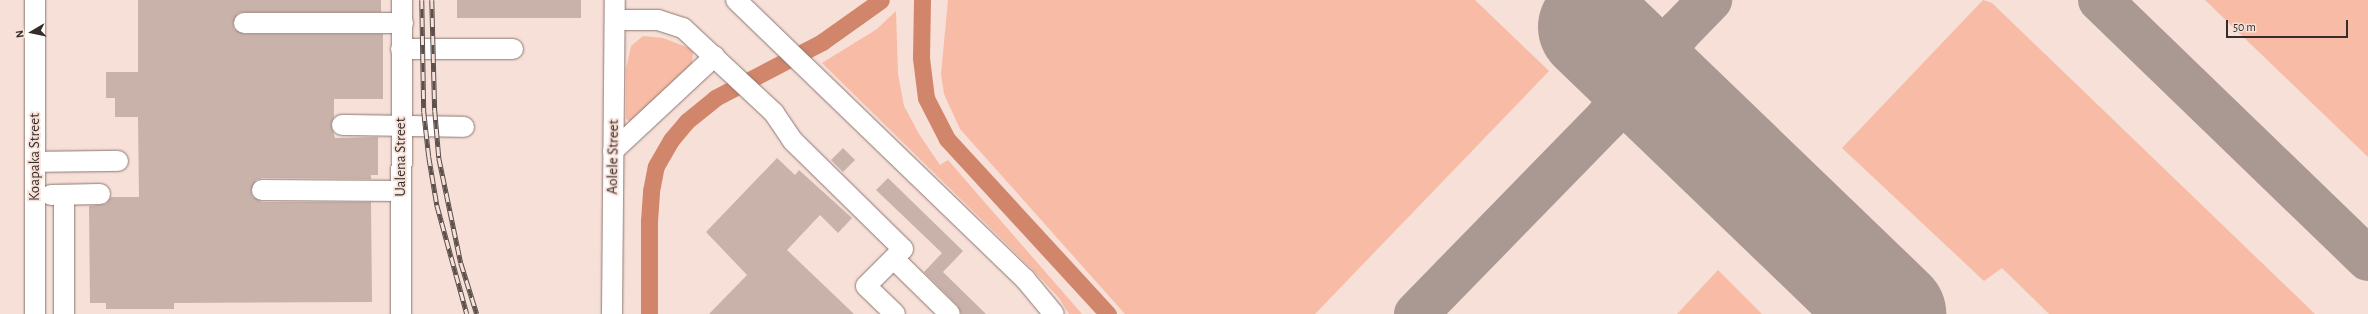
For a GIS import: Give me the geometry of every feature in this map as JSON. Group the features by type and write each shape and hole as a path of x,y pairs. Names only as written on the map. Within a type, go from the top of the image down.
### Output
{"street":[{"name":"Koapaka Street","path":"35,0 35,314"},
{"name":"Ualena Street","path":"400,314 402,0"},
{"name":"Aolele Street","path":"612,314 615,0"},
{"path":"736,0 1025,279 1054,314"},
{"path":"615,20 658,20 672,23 683,28 715,56 774,113 793,141 903,249 866,286 895,314"},
{"path":"244,22 403,23"},
{"path":"401,49 513,49"},
{"path":"613,151 715,56"},
{"path":"342,125 464,127"},
{"path":"35,162 118,161"},
{"path":"262,190 401,191"},
{"path":"35,196 100,194"},
{"path":"64,195 64,314"},
{"path":"894,259 950,314"}],"shaded area":[{"path":"948,0 1475,0 1549,71 1315,314 1125,314 960,129 944,94 941,74"},
{"path":"1983,0 1992,3 2315,314 2049,314 2002,268 1984,281 1842,148"},
{"path":"2205,0 2368,0 2368,157"},
{"path":"896,11 898,74 904,106 919,134 940,165 948,160 1082,314 1069,314 1059,298 1031,268 822,63 877,29"},
{"path":"643,36 663,38 689,48 693,52 692,64 631,122 626,119 626,69 631,46"},
{"path":"1718,270 1762,314 1677,314"}],"building":[{"path":"138,0 381,0 381,12 244,12 238,13 233,23 234,29 244,34 383,34 383,99 334,99 334,117 331,124 335,138 378,137 378,175 371,175 371,179 262,178 256,180 251,190 252,196 262,202 371,202 372,302 174,303 174,309 106,309 106,303 90,303 89,206 106,204 111,197 139,197 138,117 115,117 115,98 106,98 106,72 138,72"},
{"path":"457,0 581,0 581,18 457,18"},
{"path":"843,148 855,160 843,172 831,160"},
{"path":"777,158 795,175 799,170 852,218 838,233 820,215 787,250 854,314 709,314 747,275 706,232"},
{"path":"888,178 963,251 943,272 986,314 961,314 958,306 924,272 942,253 876,190"}],"waterway":[{"path":"649,314 649,221 651,191 656,166 671,140 687,121 715,98 822,42 881,0"},
{"path":"922,0 921,58 926,98 947,139 1108,314"}],"taxiway":[{"path":"1416,314 1607,118 1679,32 1710,0"},
{"path":"2100,0 2368,259"}],"runway":[{"path":"1593,27 1891,314"}],"railway":[{"path":"422,0 424,112 429,157 437,205 467,314"},
{"path":"432,0 435,111 439,158 461,263 477,314"}]}
